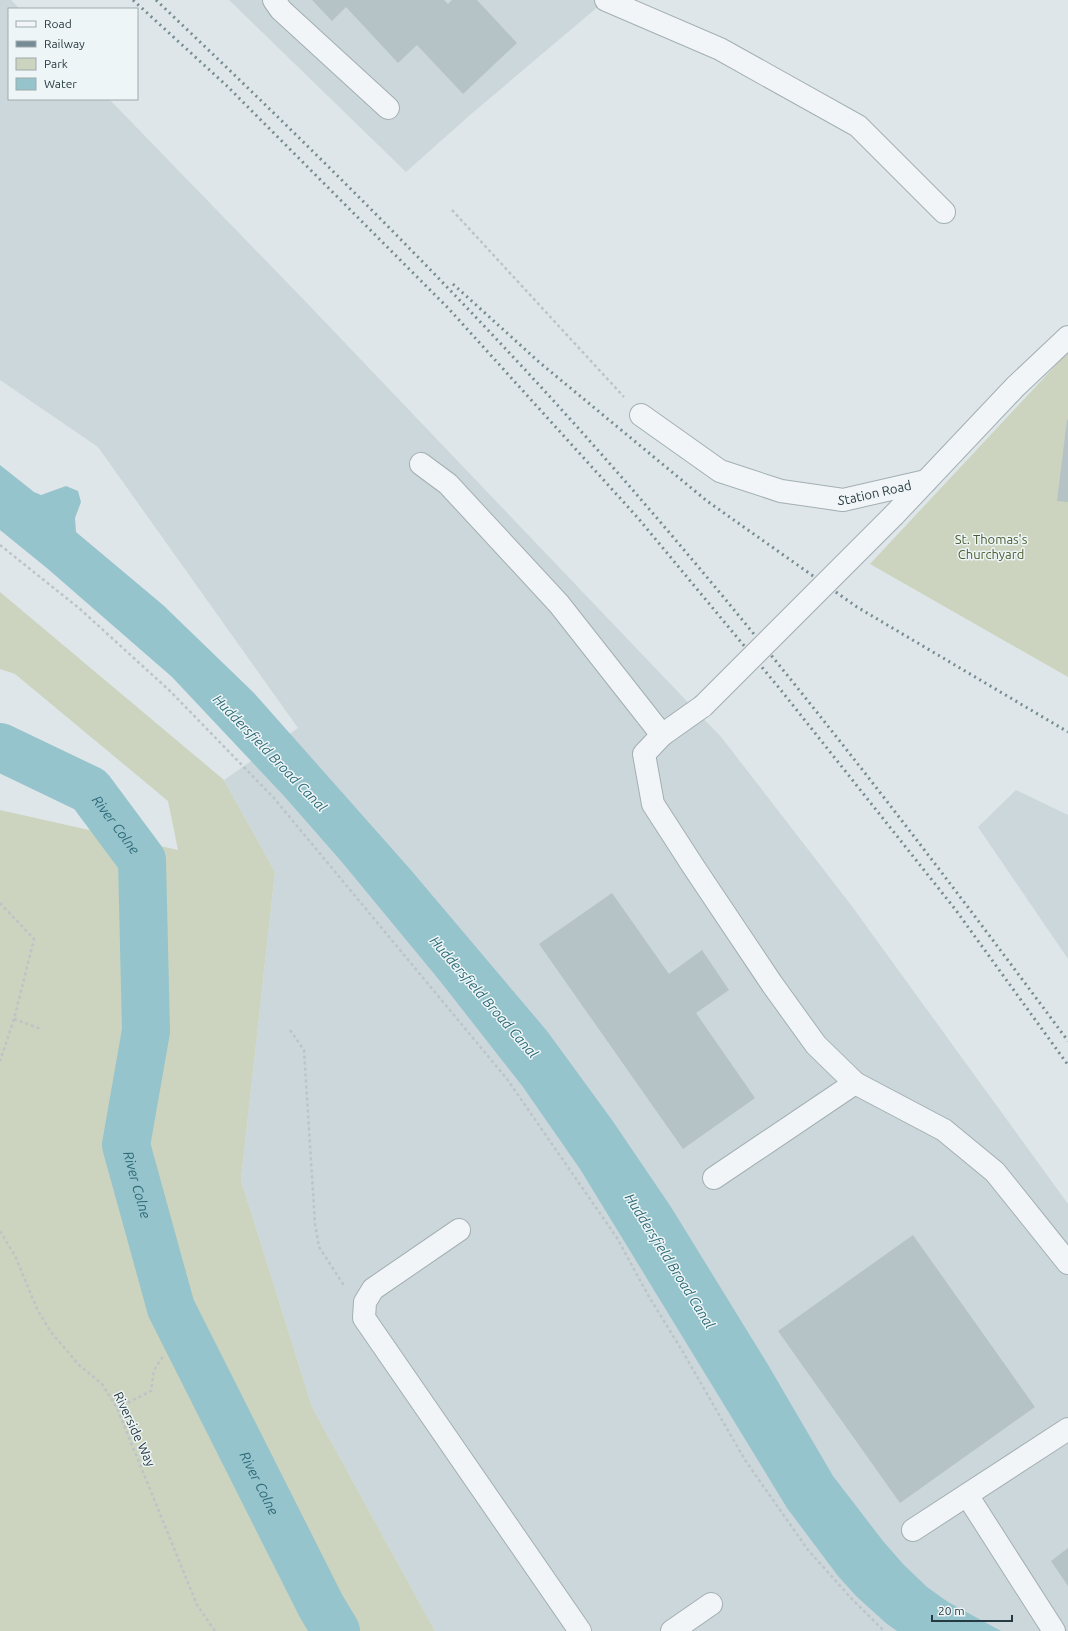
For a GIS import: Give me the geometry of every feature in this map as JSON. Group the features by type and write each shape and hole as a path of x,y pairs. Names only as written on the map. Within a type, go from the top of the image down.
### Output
{"street":[{"path":"274,0 281,10 388,108"},
{"path":"606,0 720,49 858,126 944,212"},
{"name":"Station Road","path":"641,415 720,471 781,491 843,500 926,481 1015,387 1068,337"},
{"path":"421,464 448,484 559,604 662,735"},
{"path":"926,481 894,515 703,706 662,735 644,754 653,804 772,984 816,1045 855,1083 944,1130 995,1172 1068,1263"},
{"path":"714,1178 855,1083"},
{"path":"459,1230 373,1289 365,1302 364,1318 580,1631"},
{"path":"913,1530 1068,1429"},
{"path":"967,1495 1054,1631"},
{"path":"672,1631 711,1604"}],"path":[{"path":"452,210 641,415"},
{"path":"0,545 80,609 170,691 273,797 507,1079 616,1238 745,1460 808,1550 851,1598 884,1631"},
{"path":"0,903 34,939 14,1019 0,1061"},
{"path":"14,1019 41,1029"},
{"path":"290,1030 304,1050 315,1224 319,1247 364,1318"},
{"name":"Riverside Way","path":"0,1231 15,1256 38,1311 51,1332 80,1365 102,1384 117,1408 197,1605 215,1631"},
{"path":"117,1408 151,1391 154,1370 164,1355"}],"shaded area":[{"path":"0,0 11,0 19,8 8,8 8,100 110,100 305,301 722,738 851,905 1068,1204 1068,1631 435,1631 312,1407 241,1180 275,872 224,780 298,728 98,447 0,380"},
{"path":"229,0 606,0 470,115 406,172"},
{"path":"1016,790 1068,815 1068,959 978,827"}],"green space":[{"name":"St. Thomas's Churchyard","path":"1068,352 1068,677 870,564"},
{"path":"0,592 224,780 275,872 241,1180 312,1407 435,1631 0,1631 0,810 178,850 168,801 15,674 0,669"}],"water":[{"name":"Huddersfield Broad Canal","path":"0,465 34,492 41,495 66,486 78,491 81,502 75,518 76,532 163,605 254,693 410,869 547,1031 612,1120 671,1207 767,1363 833,1476 883,1541 903,1564 927,1587 948,1602 1001,1631 897,1631 856,1596 838,1576 787,1508 580,1169 523,1087 440,981 341,861 284,796 172,677 48,569 0,530"}],"building":[{"path":"312,0 444,0 448,4 452,0 477,0 517,43 463,94 417,45 398,63 346,7 332,21"},
{"path":"1068,420 1068,502 1057,501"},
{"path":"612,893 669,974 702,950 729,990 696,1013 755,1098 683,1149 539,944"},
{"path":"913,1235 1035,1407 900,1503 778,1331"},
{"path":"1068,1548 1068,1586 1051,1561"}],"waterway":[{"name":"River Colne","path":"0,747 90,790 142,860 146,1031 126,1145 171,1308 321,1606 336,1631"}],"railway":[{"path":"133,0 227,86 449,309 638,518 780,689 955,909 1068,1065"},
{"path":"156,0 284,123 410,249 532,377 592,443 705,574 812,705 916,839 1068,1041"},
{"path":"453,284 539,362 707,501 857,607 1068,732"}]}
